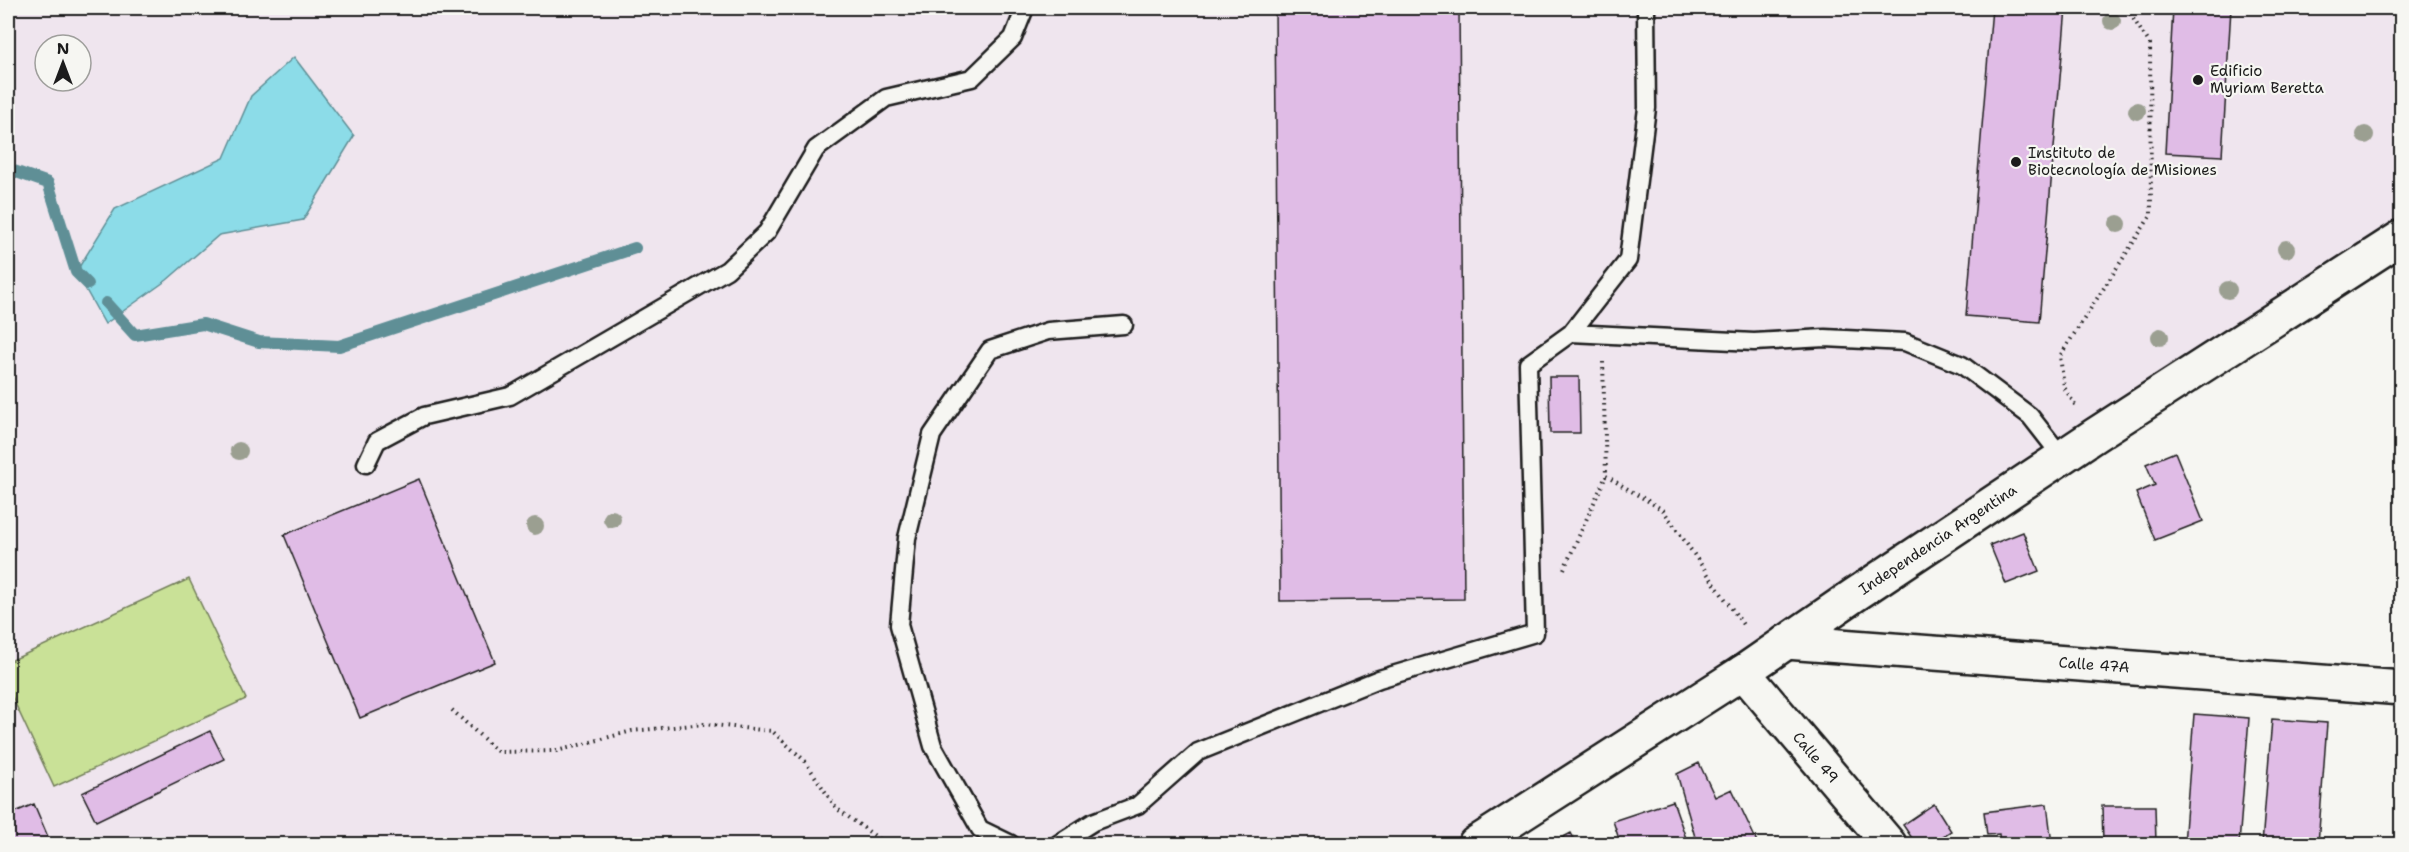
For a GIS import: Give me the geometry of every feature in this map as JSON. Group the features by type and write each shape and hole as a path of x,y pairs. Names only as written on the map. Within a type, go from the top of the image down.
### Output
{"main road":[{"name":"Independencia Argentina","path":"1475,844 1764,657 2095,435 2402,237"},
{"name":"Calle 47A","path":"1764,657 2402,688"},
{"name":"Calle 49","path":"1764,657 1889,844"}],"lane":[{"path":"366,465 377,441 424,416 510,396 727,270 767,231 816,149 886,98 972,78 1012,38 1025,8"},
{"path":"1058,844 1094,822 1138,805 1198,752 1379,679 1535,633 1528,364 1572,333 1628,260 1647,108 1646,8"},
{"path":"1011,844 980,829 933,746 899,625 907,538 932,435 990,350 1048,331 1124,326"},
{"path":"1572,333 1754,342 1825,338 1905,342 1962,365 2030,416 2062,457"}],"path":[{"path":"2095,435 2064,387 2060,356 2151,214 2150,44 2126,8"},
{"path":"1563,570 1606,476 1602,334"},
{"path":"1606,476 1664,510 1726,597 1764,657"},
{"path":"452,710 498,752 557,751 632,731 704,724 771,731 805,761 836,808 886,844"}],"shaded area":[{"path":"8,8 2401,8 2401,217 1470,844 8,844"}],"green space":[{"path":"189,579 246,699 54,787 8,688 8,662"}],"water":[{"path":"294,57 354,136 303,220 219,235 167,280 105,324 76,272 115,209 224,158 251,96"}],"building":[{"path":"1275,8 1459,8 1464,599 1280,601"},
{"name":"Instituto de Biotecnología de Misiones","path":"1992,8 2066,8 2039,322 1966,316"},
{"name":"Edificio Myriam Beretta","path":"2173,8 2231,8 2222,156 2165,153"},
{"path":"1549,377 1579,377 1580,433 1550,433"},
{"path":"2175,452 2203,521 2155,540 2136,493 2155,485 2146,464"},
{"path":"419,479 495,662 360,718 284,535"},
{"path":"2023,532 2039,571 2006,584 1990,545"},
{"path":"2194,714 2249,718 2239,844 2184,844"},
{"path":"2272,719 2327,723 2318,844 2262,844"},
{"path":"210,731 224,759 96,821 82,793"},
{"path":"1699,763 1715,797 1732,789 1758,844 1697,844 1677,774"},
{"path":"1673,801 1688,844 1603,844 1619,839 1613,821"},
{"path":"34,804 51,844 8,844 8,815"},
{"path":"1934,804 1951,831 1931,844 1916,844 1903,825"},
{"path":"2047,804 2052,844 2000,844 1999,834 1987,835 1984,812"},
{"path":"2102,806 2155,806 2156,844 2103,844"},
{"path":"1571,833 1577,844 1550,844"}],"waterway":[{"path":"8,169 48,183 76,272 88,284"},
{"path":"106,303 135,335 203,324 259,342 339,346 635,248"}],"place":[{"name":"Edificio Myriam Beretta","path":"2198,80"},
{"name":"Instituto de Biotecnología de Misiones","path":"2016,162"}]}
